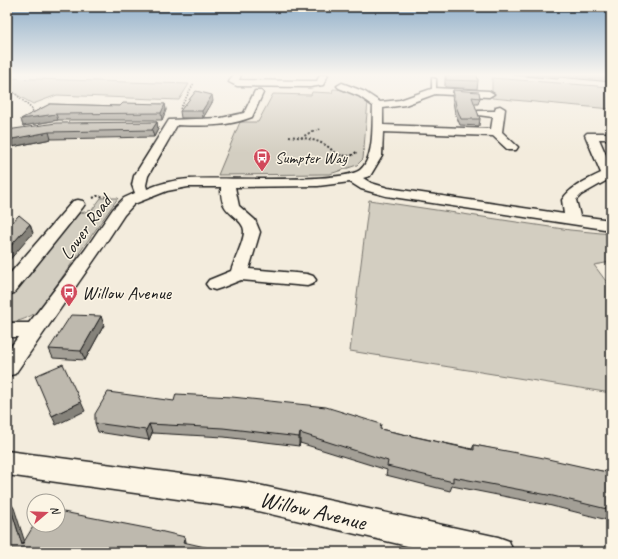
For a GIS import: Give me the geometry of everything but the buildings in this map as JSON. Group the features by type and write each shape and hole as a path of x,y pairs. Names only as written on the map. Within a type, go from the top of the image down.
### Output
{"street":[{"path":"136,198 141,176 171,127 168,123 241,119 248,116 254,101"},
{"path":"372,101 378,105 402,103 407,101"},
{"name":"Lower Road","path":"7,368 91,253 118,212 136,198 164,187 188,183 228,184 318,182 352,177 365,172 376,156 378,105"},
{"path":"482,113 499,112 496,133"},
{"path":"378,128 496,133 512,147"},
{"path":"573,220 569,200 576,192 609,174 591,135 611,136"},
{"path":"352,177 375,190 611,225"},
{"path":"228,184 228,202 233,210 250,223 252,232 238,274"},
{"path":"7,289 78,204"},
{"path":"215,284 238,274 307,280"},
{"path":"7,330 34,330"},
{"name":"Willow Avenue","path":"7,463 249,496 498,552"}],"path":[{"path":"23,101 33,110 29,122"},
{"path":"168,123 182,101"},
{"path":"300,138 316,129 321,129"},
{"path":"290,136 320,141 334,150 336,155 343,157 357,153 360,148 377,150"},
{"path":"78,204 97,196 136,198"}],"shaded area":[{"path":"28,101 41,101 33,104"},
{"path":"269,101 368,101 363,159 357,165 330,174 218,175 240,122 258,122"},
{"path":"525,101 611,101 611,109"},
{"path":"101,198 118,198 39,310 24,319 7,322 7,301 77,214 92,210"},
{"path":"369,200 570,230 611,234 611,262 594,265 611,288 611,393 350,351"}],"place":[{"name":"Sumpter Way","path":"262,172"},
{"name":"Willow Avenue","path":"69,307"}]}
